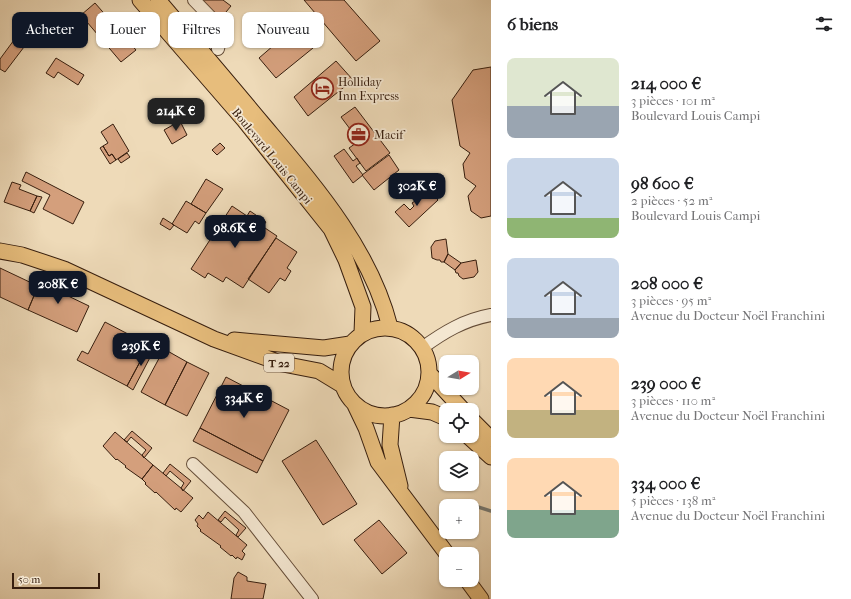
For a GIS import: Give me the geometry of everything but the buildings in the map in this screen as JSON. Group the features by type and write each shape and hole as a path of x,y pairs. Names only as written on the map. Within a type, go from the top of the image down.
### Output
{"main road":[{"name":"Boulevard Louis Campi","path":"140,0 244,120 330,229 346,260 363,307 362,333"},
{"name":"Boulevard Louis Campi","path":"158,0 293,159 337,216 364,259 383,300 390,327"},
{"name":"T 22","path":"0,251 22,255 64,269 214,338 283,364 319,372 342,385"},
{"path":"355,405 366,412 379,416 392,416 409,409 423,394 429,373 427,360 422,348 414,338 403,331 390,327 371,329 362,333 350,344 341,362 340,374 342,385 348,397 355,405 366,428 378,462 442,547"},
{"name":"T 22","path":"214,338 324,348 350,344"},
{"path":"429,373 457,403"},
{"path":"409,409 432,412 439,415"},
{"path":"392,416 390,445 401,493"},
{"path":"479,427 491,439"},
{"path":"476,443 491,457"},
{"path":"472,587 481,599"}],"street":[{"path":"194,0 222,29 218,50"},
{"path":"422,348 443,333 473,318 491,315"},
{"path":"193,464 244,512 312,599"}],"waterway":[{"path":"479,507 491,511"}],"place":[{"name":"Holliday Inn Express","path":"323,89"},
{"name":"Macif","path":"359,135"}]}
